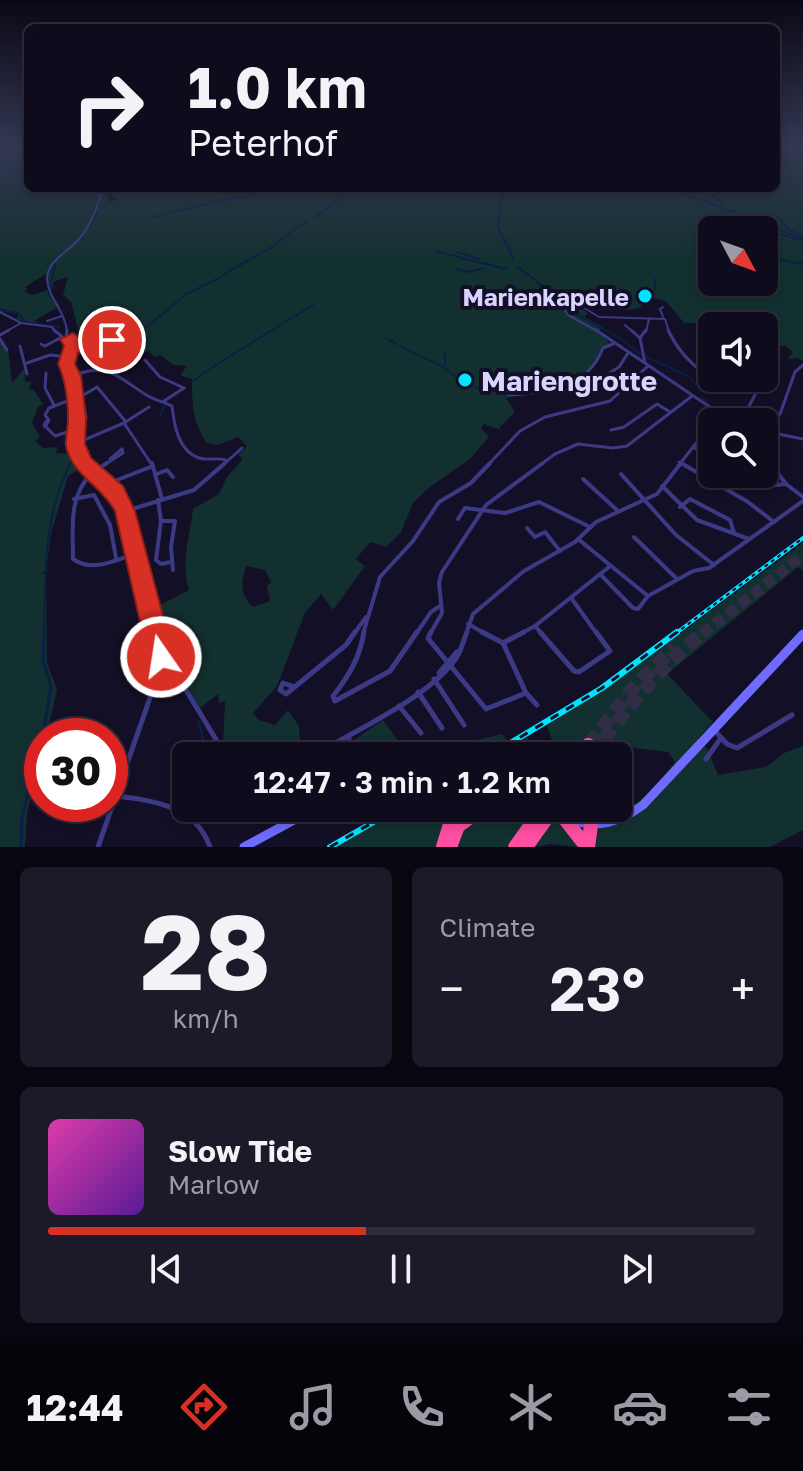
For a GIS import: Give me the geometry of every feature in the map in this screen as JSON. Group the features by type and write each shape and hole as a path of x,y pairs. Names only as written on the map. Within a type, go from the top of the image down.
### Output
{"highway":[{"path":"443,847 452,822"},
{"path":"450,847 458,826 464,822"},
{"path":"515,847 541,822"},
{"path":"526,847 544,822"},
{"path":"533,847 546,822"},
{"path":"560,822 584,845"},
{"path":"584,845 588,825"}],"street":[{"path":"102,192 101,202 84,234 52,265 47,274 49,291 64,316 67,338 72,346 66,364 75,375 77,451 115,492 127,510"},
{"path":"663,318 599,317 560,293 554,295 564,311 710,408"},
{"path":"663,307 660,309 673,339 703,372 723,386 754,392 748,408"},
{"path":"0,312 21,323 50,326 84,350 125,338"},
{"path":"47,321 64,316"},
{"path":"640,338 646,332 649,319"},
{"path":"7,350 0,337 21,323"},
{"path":"625,325 640,338 642,355 647,364"},
{"path":"41,344 45,346 67,338"},
{"path":"509,395 537,393 573,384 595,368 603,348 613,344"},
{"path":"20,346 27,363 27,374"},
{"path":"597,381 619,367 628,353"},
{"path":"27,363 50,355 68,357"},
{"path":"145,360 160,377 184,387 164,401"},
{"path":"440,606 431,612 390,671 335,701 333,696 348,678 361,650 366,617 380,577 413,541 444,498 471,483 520,431 545,417 610,401 647,364"},
{"path":"778,415 795,372 803,365"},
{"path":"75,375 97,368 108,369 149,397 164,401 174,409 174,424 182,445 199,458 226,460"},
{"path":"46,373 45,388 54,405"},
{"path":"128,758 161,661 127,510 113,480 94,472 81,451 86,418 82,396 97,387 153,466 161,521 156,560 161,564 171,562"},
{"path":"526,693 486,709 450,664 432,648 428,638 442,613 439,582 442,572 492,500 563,449 578,444 621,448 640,438 692,396"},
{"path":"75,398 54,405 45,415 48,418 45,427 55,436 76,429"},
{"path":"611,430 624,427 657,404 670,412"},
{"path":"84,440 125,423 149,407"},
{"path":"778,434 803,439"},
{"path":"338,742 399,706 450,664 468,624 485,602 524,571 578,539 589,527 617,510 644,501 662,486 698,441"},
{"path":"693,447 698,450"},
{"path":"127,510 194,490 242,448"},
{"path":"109,460 79,484 74,499 73,559 80,566 93,567 137,553"},
{"path":"679,462 748,502 774,522"},
{"path":"107,484 153,466"},
{"path":"155,474 167,470 173,477"},
{"path":"697,567 714,565 803,499 778,473"},
{"path":"621,474 676,535 714,565"},
{"path":"583,479 617,510"},
{"path":"778,485 786,484"},
{"path":"662,486 680,507 702,523 750,539"},
{"path":"74,499 94,495 97,499 110,528 116,559"},
{"path":"680,507 690,499 730,520 734,533"},
{"path":"458,519 465,508 505,513 539,502 589,527"},
{"path":"161,521 175,521 173,570"},
{"path":"527,528 535,537 545,532 560,551"},
{"path":"634,537 678,580"},
{"path":"578,539 648,597"},
{"path":"601,575 633,608 638,609 648,597 707,560"},
{"path":"503,643 535,626 610,566"},
{"path":"535,626 574,671 579,672 610,651 572,599"},
{"path":"292,686 346,645 366,617"},
{"path":"468,624 503,643 526,693 537,705"},
{"path":"579,822 588,825 610,823 635,811 717,734 803,635"},
{"path":"161,661 169,662 218,742"},
{"path":"436,677 464,725"},
{"path":"418,692 442,728"},
{"path":"399,706 421,733"},
{"path":"717,734 733,747 742,747 792,715"},
{"path":"706,759 717,734"},
{"path":"349,736 349,742"},
{"path":"128,798 161,802 183,811 206,831 210,847"},
{"path":"98,847 106,822"},
{"path":"244,847 290,822"}],"green space":[{"path":"0,184 24,184 24,192 106,192 110,202 118,199 111,192 780,192 780,184 803,184 803,361 788,359 793,352 785,346 778,346 778,312 698,312 698,323 684,323 666,301 653,298 645,305 628,310 584,302 577,306 588,313 585,317 604,327 598,331 610,343 603,347 588,373 564,386 506,398 515,412 499,428 503,431 484,424 481,428 489,437 469,460 431,486 413,503 401,532 386,547 370,542 356,559 365,566 333,610 321,594 305,613 277,686 253,713 259,720 275,725 288,710 299,726 300,742 223,742 225,701 219,703 218,694 200,708 163,645 153,609 189,590 186,559 193,509 219,494 227,477 243,459 238,455 247,446 238,437 217,445 207,443 194,413 192,379 180,375 187,366 174,365 160,355 154,357 149,351 138,354 134,344 130,344 136,338 130,338 146,326 119,331 92,343 93,347 82,349 77,340 80,336 71,302 63,295 68,277 53,282 54,287 50,290 47,277 53,264 46,274 25,287 25,292 32,295 48,290 60,306 34,321 46,325 17,320 18,314 0,311","holes":["246,566 265,570 271,582 267,586 270,601 253,607 242,588"]},
{"path":"0,342 8,350 12,383 25,368 25,382 32,381 29,389 34,390 43,404 38,407 32,423 40,437 35,441 43,448 58,447 55,453 69,454 74,446 83,467 68,476 51,533 46,571 41,574 46,574 47,662 57,690 50,718 24,718 25,847 0,847"},
{"path":"803,543 803,570 798,567 667,674 713,722 698,738 708,750 718,775 766,767 784,753 803,746 803,830 770,847 590,847 594,822 632,822 632,806 649,794 675,762 668,752 632,748 632,742 551,742 547,725 622,676"},
{"path":"152,627 155,641 140,651 145,664 159,655 157,668 136,677 120,651"},
{"path":"383,720 399,742 354,742"},
{"path":"502,734 509,742 469,742"},
{"path":"377,822 458,822 441,847 334,847"},
{"path":"473,822 525,822 506,847 453,847 454,839"},
{"path":"551,822 559,822 570,828 580,847 550,844 534,847"}],"waterway":[{"path":"99,198 100,192"},
{"path":"236,198 266,192"},
{"path":"337,201 347,192"},
{"path":"500,204 503,192"},
{"path":"679,192 700,199"},
{"path":"709,192 715,197"},
{"path":"172,212 234,198"},
{"path":"716,198 721,202"},
{"path":"703,200 713,204"},
{"path":"313,219 336,202"},
{"path":"714,204 745,216"},
{"path":"90,226 98,211"},
{"path":"500,211 498,227 513,258"},
{"path":"720,211 731,212"},
{"path":"152,218 169,213"},
{"path":"779,217 788,229 803,236"},
{"path":"275,244 308,220"},
{"path":"778,229 803,239"},
{"path":"778,234 801,240"},
{"path":"231,270 274,246"},
{"path":"438,252 506,269"},
{"path":"457,252 479,259"},
{"path":"778,260 803,264"},
{"path":"51,282 55,265 52,264"},
{"path":"518,267 552,293"},
{"path":"457,269 468,272 484,268"},
{"path":"224,275 229,271"},
{"path":"123,340 148,326 185,295 221,277"},
{"path":"655,279 655,289"},
{"path":"51,284 52,289 48,293 54,301"},
{"path":"557,296 573,312 620,338 640,354 690,377"},
{"path":"285,322 313,305"},
{"path":"0,309 18,313 25,322 59,327"},
{"path":"211,368 282,324"},
{"path":"386,338 397,344"},
{"path":"73,340 77,349 69,358 69,365 75,373"},
{"path":"103,350 111,344"},
{"path":"400,346 439,365 460,381"},
{"path":"445,351 445,365"},
{"path":"192,382 209,369"},
{"path":"44,634 51,520 81,433 82,394 78,375"},
{"path":"691,378 701,393"},
{"path":"466,384 472,387"},
{"path":"475,387 487,390"},
{"path":"701,396 708,404"},
{"path":"160,416 165,404"},
{"path":"44,632 43,661 51,686 46,718"},
{"path":"165,647 170,655"},
{"path":"199,722 203,739"},
{"path":"21,847 24,810"}],"tunnel":[{"path":"702,634 803,555"},
{"path":"602,742 658,674 704,632"},
{"path":"590,742 633,688 674,648"}],"railway":[{"path":"675,634 803,538"},
{"path":"512,742 602,688 677,632"},
{"path":"330,847 374,822"}],"place":[{"name":"Marienkapelle","path":"645,296"},
{"name":"Mariengrotte","path":"465,380"}],"route":[{"path":"112,340 84,350 73,338 68,339 72,346 66,364 72,376 77,418 75,444 83,463 115,492 125,511 161,657"}]}
